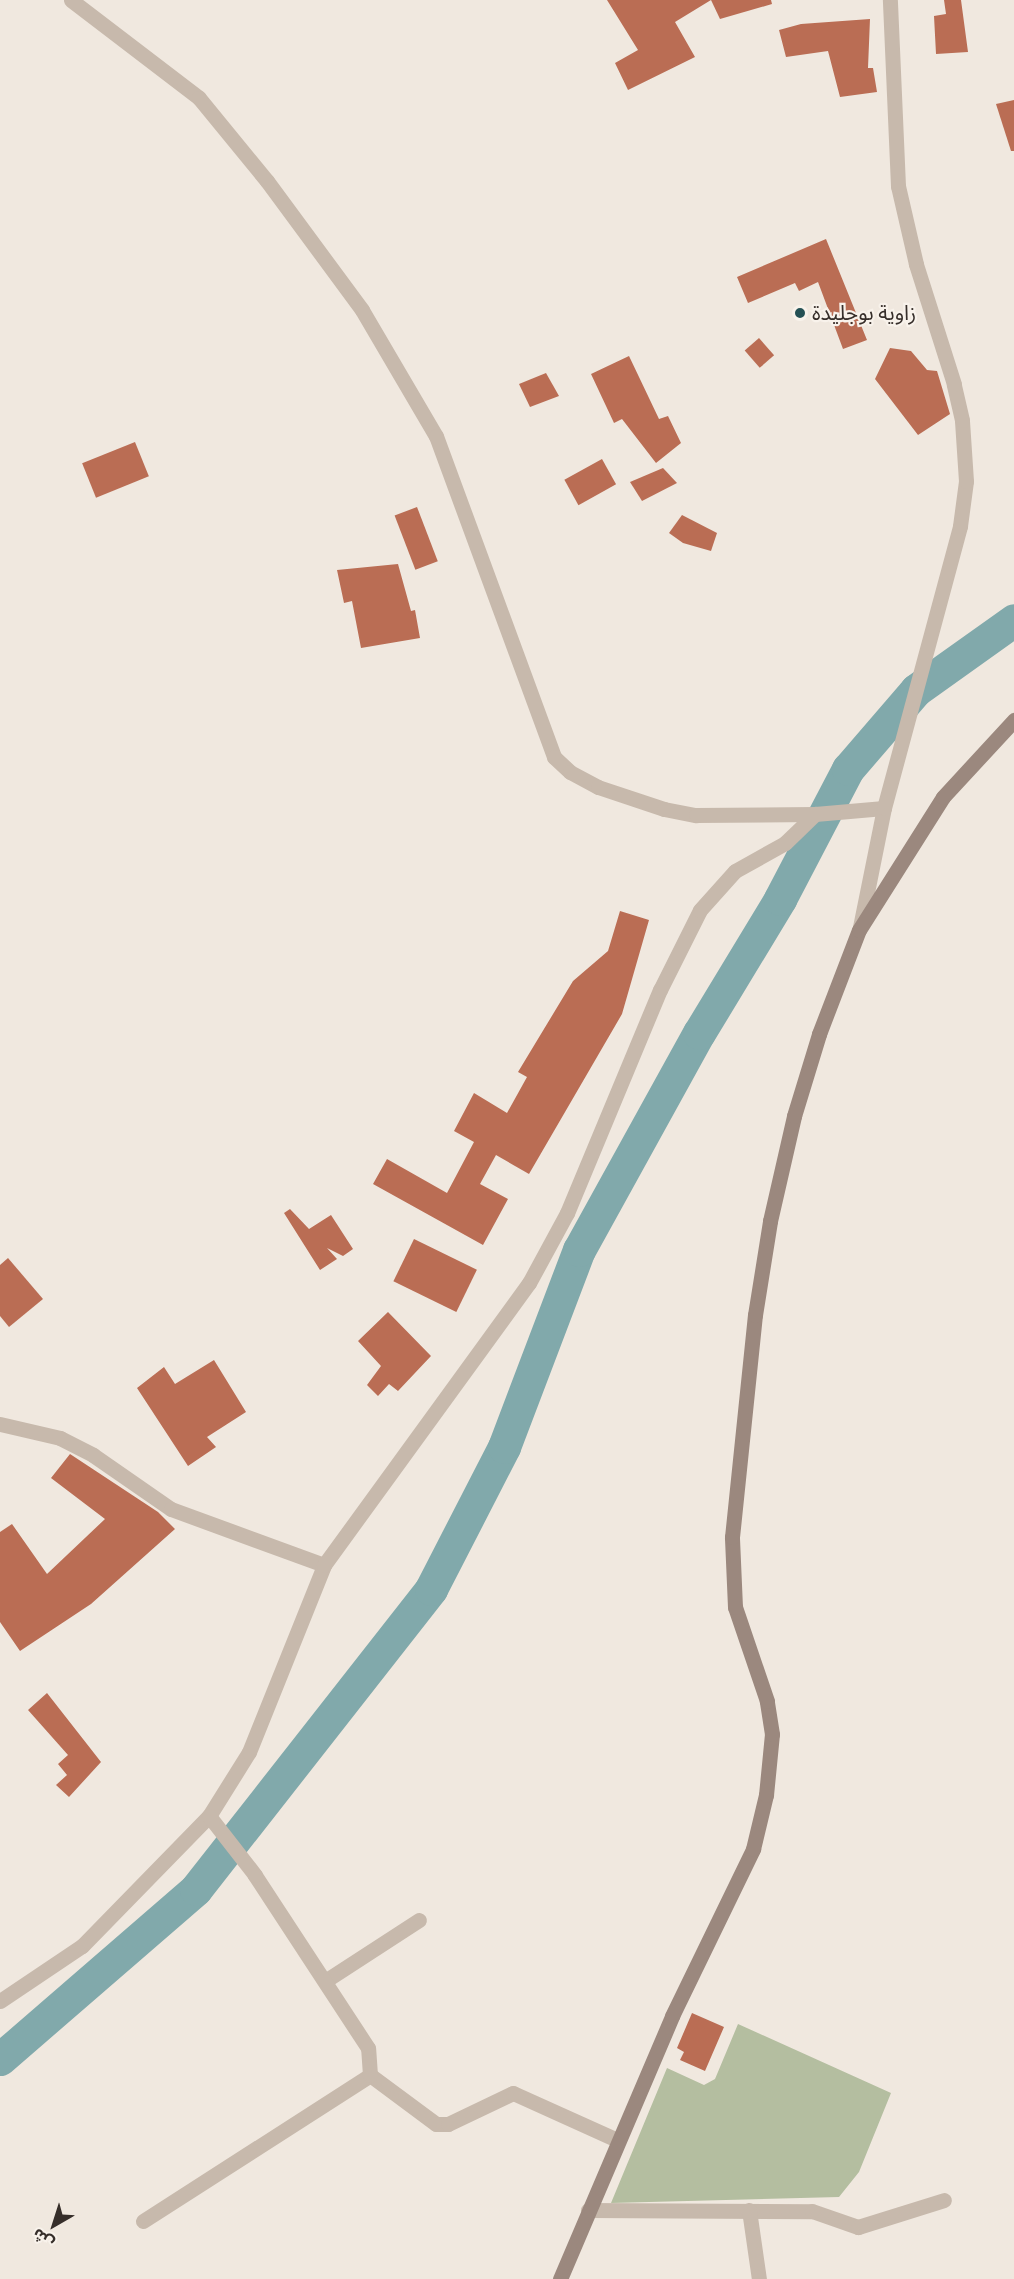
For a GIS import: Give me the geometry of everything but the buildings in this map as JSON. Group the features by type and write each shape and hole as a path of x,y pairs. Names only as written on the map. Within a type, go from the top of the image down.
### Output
{"street":[{"path":"71,0 199,98 254,164 362,310 436,436 554,757 570,772 598,787 664,809 732,816 815,814 884,808"},
{"path":"560,2279 617,2140 753,1849 766,1795 772,1734 767,1701 743,1637 731,1577 739,1435 755,1315 782,1162 819,1034 859,930 884,808 960,526 966,481 966,456 954,384 916,264 898,186 891,0"},
{"path":"859,930 943,797 1014,720"},
{"path":"1,1997 82,1946 208,1816 249,1752 324,1565 529,1283 567,1214 660,990 700,910 735,871 785,843 815,814"},
{"path":"0,1424 60,1438 93,1455 171,1509 324,1565"},
{"path":"208,1816 255,1875 368,2048 370,2075 436,2124 448,2124 513,2093 617,2140"},
{"path":"325,1981 419,1920"},
{"path":"143,2221 370,2075"},
{"path":"588,2210 812,2211 858,2227 944,2200"},
{"path":"749,2210 759,2279"}],"green space":[{"path":"738,2024 891,2093 859,2172 839,2197 611,2203 667,2068 704,2085 715,2079"}],"waterway":[{"path":"0,2059 196,1889 431,1589 504,1447 579,1250 699,1033 780,899 848,769 916,690 1014,620"}],"place":[{"name":"زاوية بوجليدة","path":"800,313"}]}
